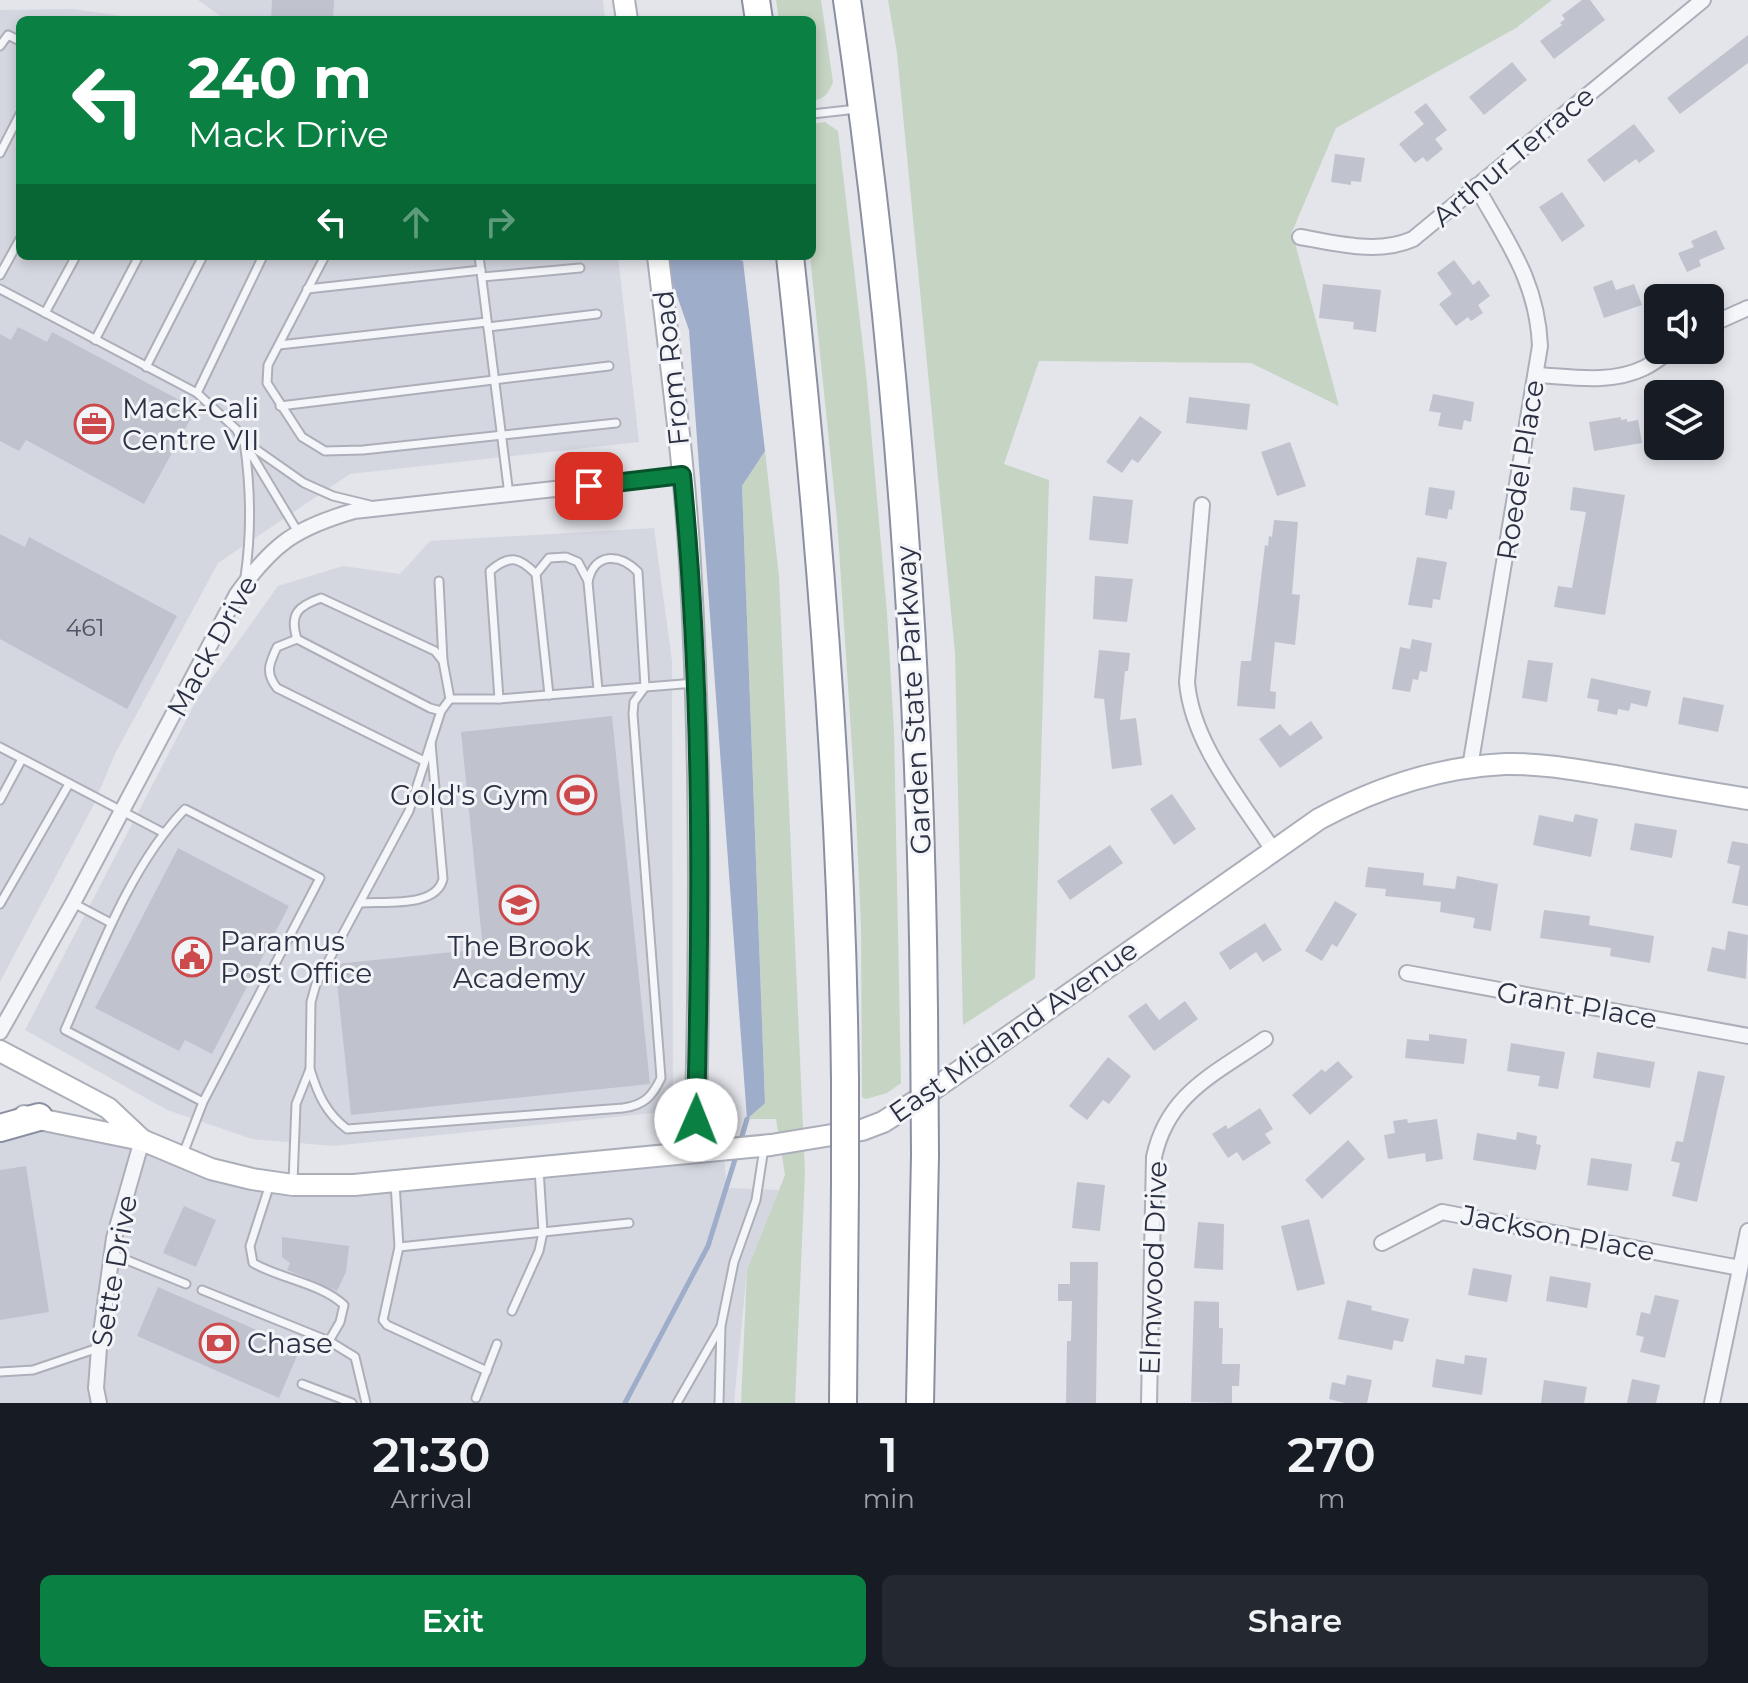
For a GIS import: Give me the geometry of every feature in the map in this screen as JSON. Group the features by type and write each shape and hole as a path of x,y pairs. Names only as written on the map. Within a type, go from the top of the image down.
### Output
{"highway":[{"name":"Garden State Parkway","path":"847,0 862,108 891,387 910,612 920,809 924,1012 925,1155 920,1403"},
{"path":"790,260 815,511 837,803 845,1080 843,1403"},
{"path":"0,1128 39,1117"}],"street":[{"name":"Arthur Terrace","path":"1300,237 1371,248 1408,242 1703,0"},
{"name":"Roedel Place","path":"1470,767 1540,346 1539,320 1527,277 1476,186"},
{"name":"From Road","path":"659,262 690,561 696,682 699,925 695,1151"},
{"path":"1724,319 1748,308"},
{"path":"1537,375 1592,379 1617,376 1650,364"},
{"name":"Mack Drive","path":"0,1032 244,585 260,562 287,537 321,521 354,511 682,475"},
{"path":"1202,505 1188,697 1202,740 1273,850"},
{"name":"East Midland Avenue","path":"0,1115 39,1117 142,1140 211,1169 293,1185 354,1185 768,1145 862,1130 883,1122 921,1098 1273,850 1354,800 1422,776 1507,764 1565,768 1748,799"},
{"name":"Grant Place","path":"1407,973 1748,1036"},
{"name":"Elmwood Drive","path":"1149,1403 1154,1157 1158,1137 1166,1120 1189,1091 1265,1039"},
{"name":"East Midland Avenue","path":"0,1051 108,1108 142,1140"},
{"name":"Sette Drive","path":"99,1403 96,1388 99,1348 112,1254 120,1210 142,1140"},
{"name":"Jackson Place","path":"1382,1243 1442,1212 1740,1268"},
{"path":"1712,1403 1748,1231"}],"lane":[{"path":"0,46 8,35 16,39"},
{"path":"816,114 862,108"},
{"path":"0,153 16,122"},
{"path":"0,275 16,246"},
{"path":"45,313 74,260"},
{"path":"95,340 137,260"},
{"path":"146,367 201,260"},
{"path":"197,393 261,260"},
{"path":"323,260 268,365 267,383 302,437 325,451 363,450 616,423"},
{"path":"480,260 509,495"},
{"path":"307,289 580,268"},
{"path":"0,289 197,393 222,414 244,441 298,532"},
{"path":"279,345 597,314"},
{"path":"280,406 609,366"},
{"path":"244,441 304,483 333,496 383,508"},
{"path":"244,441 252,504 251,539 244,585"},
{"path":"536,574 549,558 566,557 578,562 588,582"},
{"path":"439,581 443,661 450,699 441,711 409,811 311,1002 310,1069 323,1105 347,1129 623,1108 639,1105 653,1095 661,1078 633,714 634,702 645,687 638,572 628,562 614,557 600,561 591,569 588,582 598,690"},
{"path":"499,699 490,571 503,561 518,559 536,574 549,695"},
{"path":"441,711 297,639 293,626 296,613 306,603 321,598 435,651 443,661"},
{"path":"297,639 277,647 268,666 270,679 277,688 424,761"},
{"path":"450,699 499,699 696,682"},
{"path":"361,903 426,899 441,887 443,879 431,741"},
{"path":"0,747 162,832"},
{"path":"0,800 22,759"},
{"path":"0,904 69,784"},
{"path":"182,1157 203,1102 320,878 185,809 162,832 111,923 65,1030 203,1102"},
{"path":"73,903 111,923"},
{"path":"293,1185 296,1104 310,1069"},
{"path":"719,1403 721,1326 734,1262 756,1200 768,1145"},
{"path":"512,1311 539,1251 543,1232 539,1167"},
{"path":"394,1181 399,1247 383,1320 387,1325 487,1371"},
{"path":"270,1182 250,1246 253,1263 334,1296 344,1305 340,1322 329,1341"},
{"path":"399,1247 629,1223"},
{"path":"112,1254 186,1284"},
{"path":"202,1290 329,1341 355,1357 366,1403"},
{"path":"677,1403 721,1326"},
{"path":"476,1398 497,1344"},
{"path":"0,1372 33,1370 99,1348"},
{"path":"302,1384 352,1403"}],"shaded area":[{"path":"198,0 603,0 605,16 220,16"},
{"path":"73,9 122,16 16,16 16,260 618,260 639,442 350,474 218,563 115,754 93,806 0,982 0,10"},
{"path":"654,528 672,661 673,1111 333,1146 252,1139 167,1110 25,1030 197,699 278,586 343,566 400,574 430,541"},
{"path":"39,1117 293,1185 723,1148 727,1188 779,1190 747,1270 734,1403 0,1403 0,1128"}],"green space":[{"path":"776,0 821,0 833,82 820,99 816,100 816,16 778,16"},
{"path":"888,0 1552,0 1516,28 1336,128 1292,232 1339,406 1251,363 1039,361 1004,464 1049,480 1035,978 963,1025 955,653 897,53"},
{"path":"825,122 838,131 866,373 894,731 901,1083 887,1093 866,1099 862,1097 861,926 855,793 837,519 810,260 816,260 816,123"},
{"path":"765,451 779,576 805,1173 795,1403 741,1403 747,1270 785,1175 776,1119 747,1119 765,1102 742,486"}],"water":[{"path":"664,260 743,261 765,451 742,486 765,1103 747,1119 689,330"}],"building":[{"path":"272,0 334,0 333,16 271,16"},
{"path":"1582,0 1590,0 1605,20 1554,59 1540,41 1562,25 1560,23 1565,19 1562,15"},
{"path":"1748,35 1748,63 1680,114 1667,98"},
{"path":"1512,62 1527,80 1484,115 1469,97"},
{"path":"1426,103 1447,130 1435,139 1443,149 1427,162 1423,157 1415,163 1399,144 1424,124 1414,112"},
{"path":"1634,124 1655,151 1639,163 1636,159 1604,182 1587,160"},
{"path":"1335,154 1365,158 1361,182 1351,181 1351,185 1331,182"},
{"path":"1562,192 1585,226 1562,242 1539,207"},
{"path":"1716,230 1725,249 1699,260 1701,266 1687,272 1678,253 1694,247 1691,241"},
{"path":"1454,260 1473,285 1479,280 1490,296 1478,305 1483,313 1471,321 1468,317 1456,326 1439,304 1452,294 1437,273"},
{"path":"1612,280 1616,290 1634,284 1642,305 1604,318 1593,287"},
{"path":"1323,284 1381,290 1376,332 1353,329 1354,322 1319,318"},
{"name":"Mack-Cali Centre VII","path":"18,327 47,342 52,332 196,409 144,504 26,440 19,451 0,441 0,334 11,340"},
{"path":"1433,394 1474,402 1471,422 1464,420 1462,430 1438,426 1441,413 1429,411"},
{"path":"1189,397 1250,404 1247,430 1186,423"},
{"path":"1140,416 1162,432 1138,463 1132,459 1122,473 1106,462"},
{"path":"1621,417 1627,422 1638,420 1642,443 1594,451 1589,422"},
{"path":"1290,442 1306,486 1277,496 1261,452"},
{"path":"1429,487 1455,491 1447,519 1425,515"},
{"path":"1573,487 1625,495 1605,615 1554,607 1558,586 1572,588 1586,512 1570,510"},
{"path":"1093,496 1133,500 1128,544 1089,540"},
{"path":"1274,520 1298,522 1292,594 1300,595 1295,645 1275,642 1270,691 1276,692 1275,709 1237,706 1241,661 1251,661 1265,545 1268,546 1269,536 1272,537"},
{"path":"0,534 25,547 29,537 177,616 127,709 0,639"},
{"path":"1417,557 1447,562 1440,600 1433,599 1432,608 1408,605"},
{"path":"1095,576 1133,579 1127,622 1093,619"},
{"path":"1412,639 1432,643 1427,672 1420,671 1418,680 1413,679 1410,692 1392,689 1400,647 1410,649"},
{"path":"1099,650 1130,653 1120,720 1136,718 1142,765 1112,769 1104,699 1094,698"},
{"path":"1528,660 1553,663 1547,702 1522,698"},
{"path":"1591,678 1651,691 1647,707 1631,703 1629,711 1618,709 1617,715 1597,711 1599,700 1587,698"},
{"path":"1683,697 1724,705 1718,732 1678,724"},
{"path":"612,716 650,1084 351,1115 335,964 483,949 461,732"},
{"path":"1311,721 1323,738 1280,768 1259,739 1280,724 1290,736"},
{"path":"1172,794 1196,829 1174,845 1150,809"},
{"path":"1575,814 1598,819 1591,857 1533,845 1539,815 1573,822"},
{"path":"1635,823 1677,830 1672,858 1630,850"},
{"path":"1732,841 1748,844 1748,906 1732,903 1740,866 1727,863"},
{"path":"1110,845 1123,863 1070,900 1057,881"},
{"name":"Paramus Post Office","path":"178,848 289,906 212,1054 185,1040 179,1051 95,1008"},
{"path":"1368,867 1424,873 1423,885 1455,889 1457,876 1498,884 1491,931 1473,928 1475,918 1440,912 1441,902 1385,896 1386,889 1365,887"},
{"path":"1335,901 1357,914 1337,947 1332,944 1322,961 1305,951"},
{"path":"1544,910 1590,916 1589,925 1654,936 1650,963 1610,956 1611,948 1540,938"},
{"path":"1265,923 1282,950 1263,962 1256,952 1230,970 1219,953"},
{"path":"1728,931 1748,935 1746,979 1707,971 1712,947 1725,950"},
{"path":"1185,1001 1198,1019 1154,1051 1128,1016 1146,1003 1159,1020"},
{"path":"1429,1034 1467,1039 1464,1064 1405,1058 1407,1039 1429,1041"},
{"path":"1511,1043 1565,1052 1558,1089 1538,1086 1540,1076 1507,1071"},
{"path":"1597,1052 1655,1062 1650,1088 1593,1078"},
{"path":"1108,1057 1131,1076 1109,1104 1103,1100 1087,1120 1069,1106"},
{"path":"1338,1061 1353,1077 1310,1115 1292,1095 1322,1069 1325,1072"},
{"path":"1698,1071 1725,1076 1697,1202 1672,1196 1680,1163 1671,1161 1676,1141 1683,1142"},
{"path":"1260,1108 1273,1129 1265,1134 1271,1143 1243,1161 1237,1152 1228,1158 1212,1134 1226,1125 1228,1129"},
{"path":"1407,1119 1408,1123 1437,1119 1443,1159 1426,1162 1425,1153 1388,1159 1384,1135 1395,1133 1393,1121"},
{"path":"1517,1132 1537,1136 1536,1144 1541,1145 1536,1170 1473,1160 1477,1133 1516,1140"},
{"path":"1348,1140 1365,1159 1322,1199 1305,1180"},
{"path":"1591,1158 1632,1164 1628,1191 1587,1185"},
{"path":"26,1166 49,1312 0,1320 0,1170"},
{"path":"1077,1182 1105,1185 1100,1231 1072,1228"},
{"path":"184,1206 216,1220 196,1267 163,1253"},
{"path":"1309,1219 1325,1284 1297,1291 1281,1226"},
{"path":"1198,1222 1224,1224 1223,1270 1194,1268"},
{"path":"282,1237 349,1246 346,1272 337,1291 287,1270 290,1263 282,1257"},
{"path":"1070,1262 1098,1262 1096,1403 1066,1403 1067,1341 1071,1341 1072,1301 1058,1301 1058,1284 1070,1284"},
{"path":"1473,1268 1512,1275 1507,1302 1468,1295"},
{"path":"1550,1276 1591,1283 1587,1308 1546,1301"},
{"name":"Chase","path":"158,1287 300,1349 279,1398 137,1336"},
{"path":"1655,1295 1679,1300 1665,1358 1640,1352 1644,1337 1636,1335 1641,1312 1650,1314"},
{"path":"1347,1300 1372,1306 1371,1310 1409,1319 1403,1342 1394,1340 1392,1350 1338,1339"},
{"path":"1194,1301 1219,1302 1219,1328 1223,1328 1222,1364 1240,1364 1239,1386 1232,1386 1232,1403 1191,1402"},
{"path":"1465,1355 1487,1358 1482,1395 1432,1387 1436,1359 1464,1364"},
{"path":"1347,1375 1372,1380 1367,1403 1329,1399 1332,1382 1345,1385"},
{"path":"1632,1379 1660,1385 1656,1403 1627,1403"},
{"path":"1544,1380 1587,1387 1584,1403 1541,1403"}],"waterway":[{"path":"740,1143 747,1119"},
{"path":"625,1403 708,1246 737,1153"}],"place":[{"name":"Mack-Cali Centre VII","path":"94,424"},
{"name":"Gold's Gym","path":"577,795"},
{"name":"The Brook Academy","path":"519,905"},
{"name":"Paramus Post Office","path":"192,957"},
{"name":"Chase","path":"219,1343"}],"route":[{"path":"589,486 682,475 693,608 699,793 696,1120"}]}
